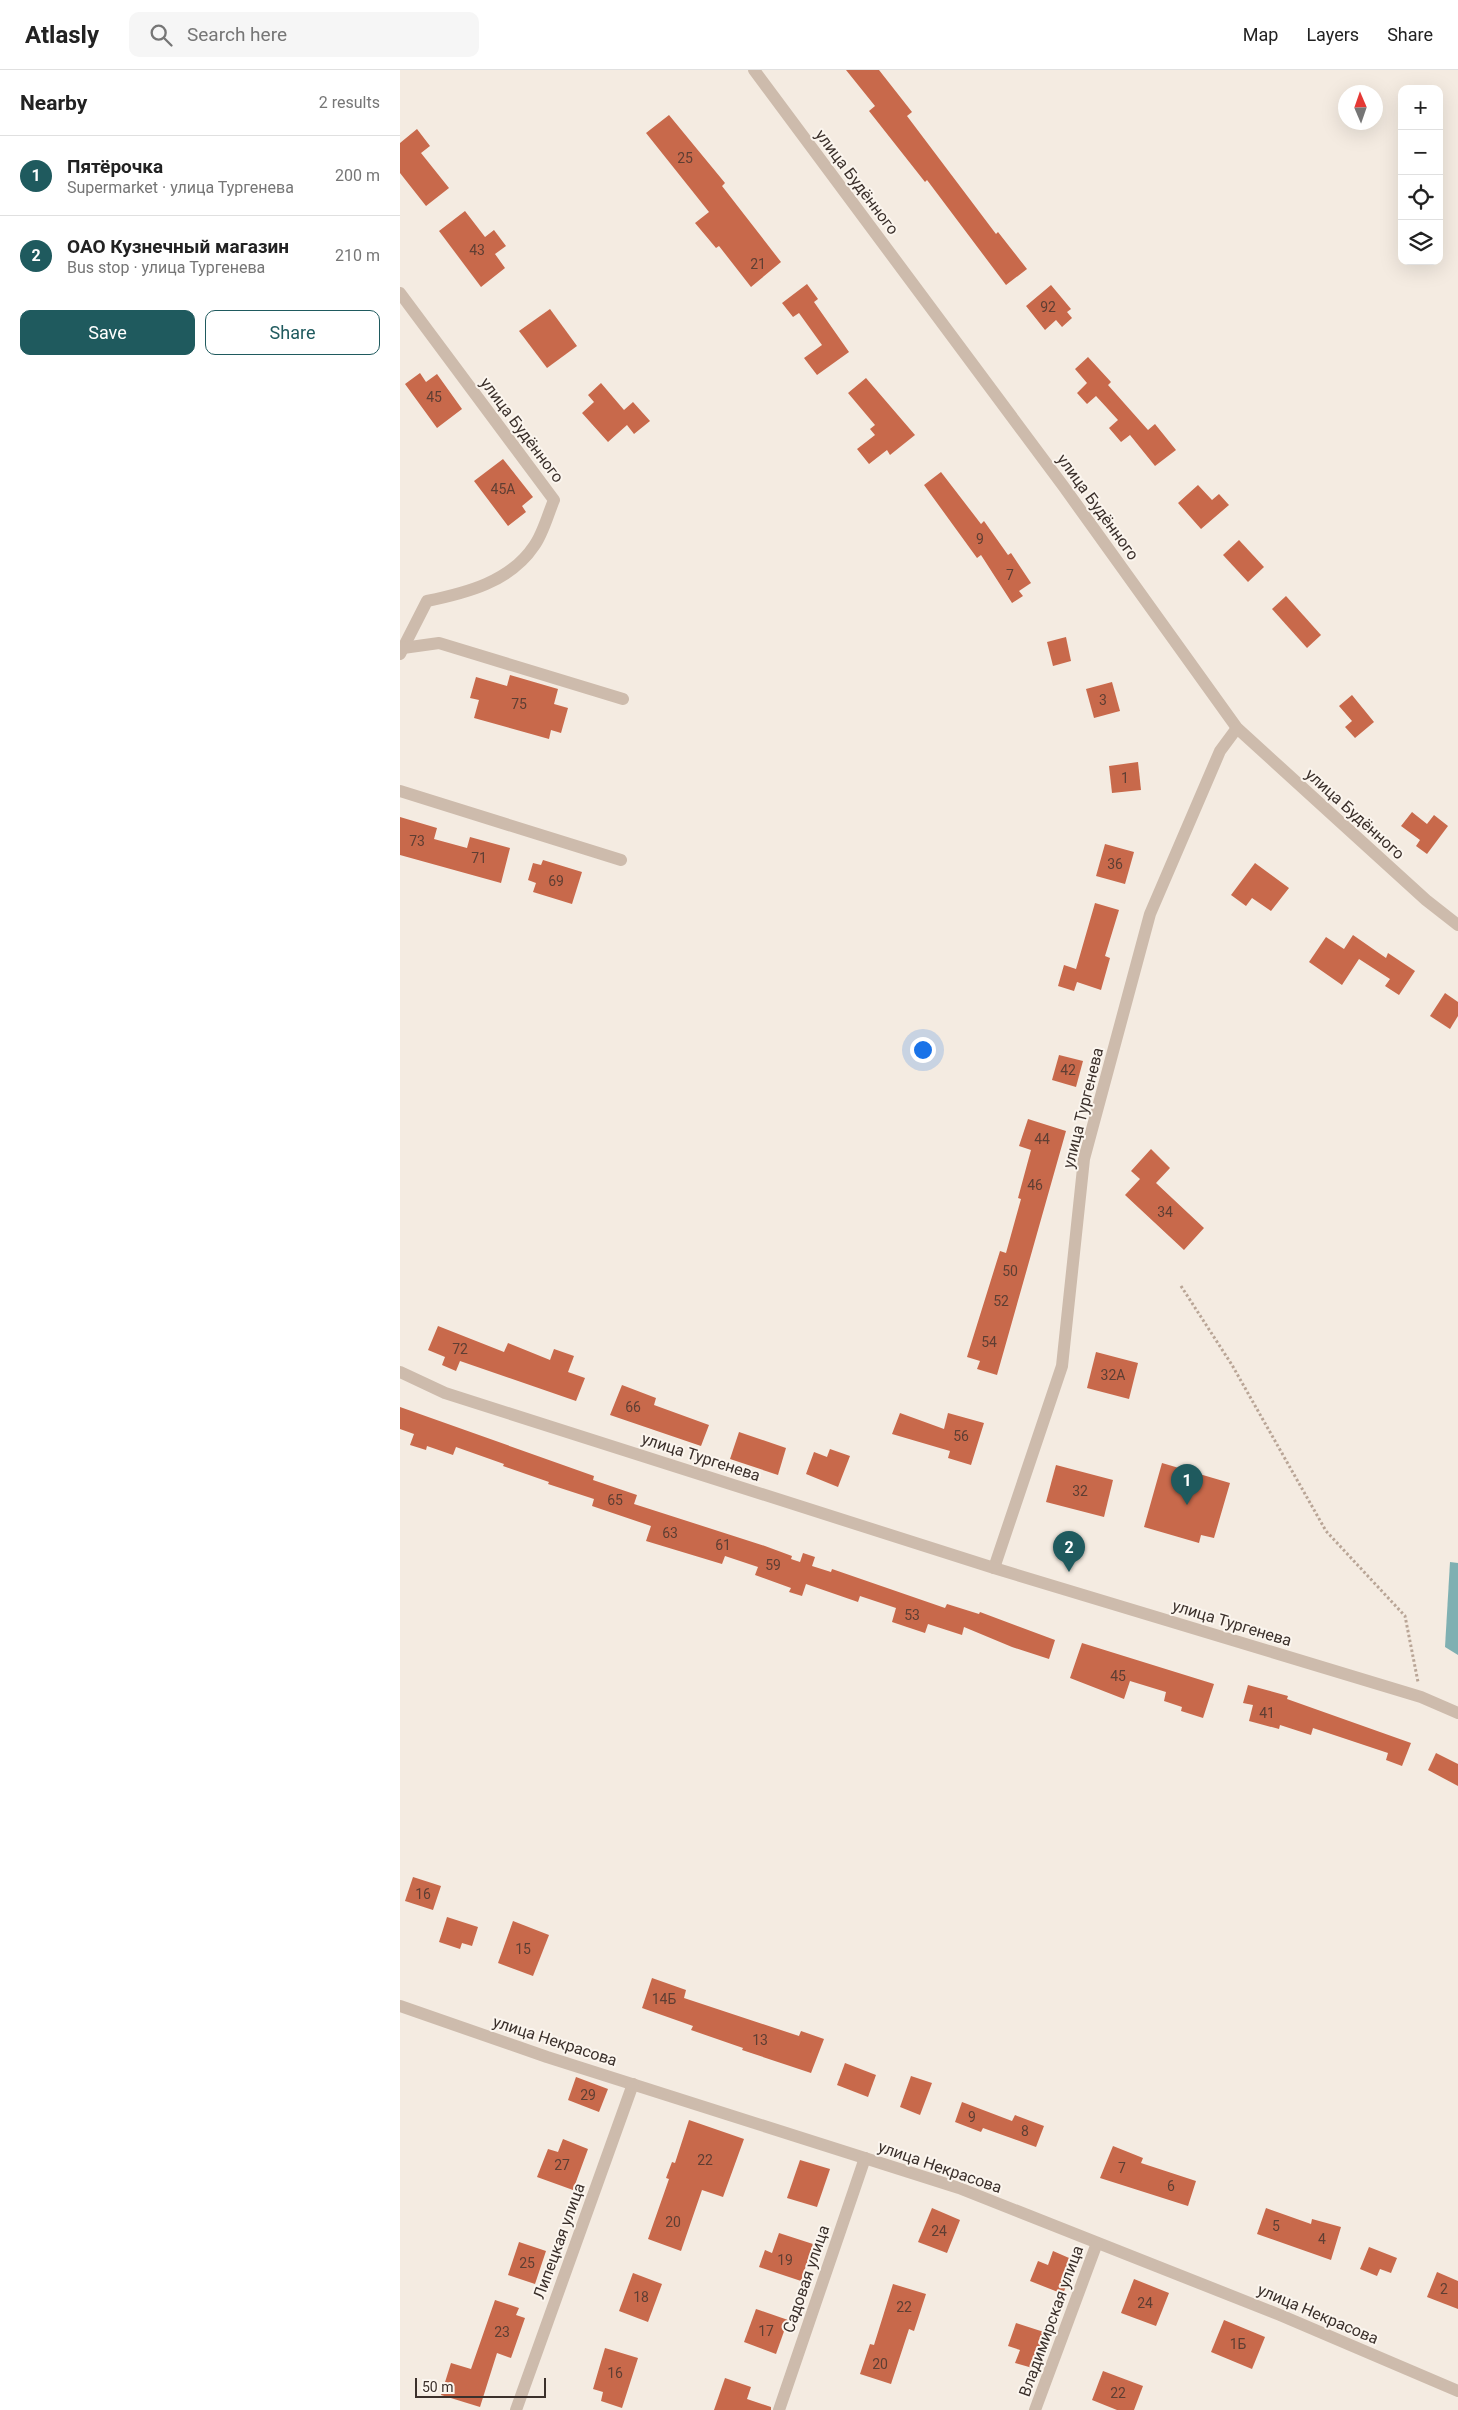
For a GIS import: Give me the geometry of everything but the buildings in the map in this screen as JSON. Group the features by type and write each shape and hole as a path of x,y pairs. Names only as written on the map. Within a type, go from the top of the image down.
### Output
{"street":[{"name":"улица Будённого","path":"754,70 1058,479 1237,728 1426,900 1458,925"},
{"name":"улица Будённого","path":"400,293 554,500 535,546 507,574 462,594 427,601 401,651"},
{"name":"улица Будённого","path":"401,651 439,643 622,699"},
{"name":"улица Тургенева","path":"994,1568 1062,1366 1084,1159 1150,914 1220,751 1237,728"},
{"path":"400,791 621,860"},
{"name":"улица Тургенева","path":"400,1372 446,1393 994,1568 1421,1697 1458,1713"},
{"name":"улица Некрасова","path":"400,2006 633,2084 959,2188 1280,2315 1458,2391"},
{"name":"Липецкая улица","path":"516,2410 633,2084"},
{"name":"Садовая улица","path":"779,2410 864,2158"},
{"name":"Владимирская улица","path":"1035,2410 1097,2243"}],"path":[{"path":"1181,1286 1232,1364 1326,1531 1405,1616 1421,1697"}],"water":[{"path":"1450,1562 1458,1563 1458,1655 1445,1647"}],"place":[{"name":"Пятёрочка","path":"1187,1505"},
{"name":"ОАО Кузнечный магазин","path":"1069,1572"}]}
